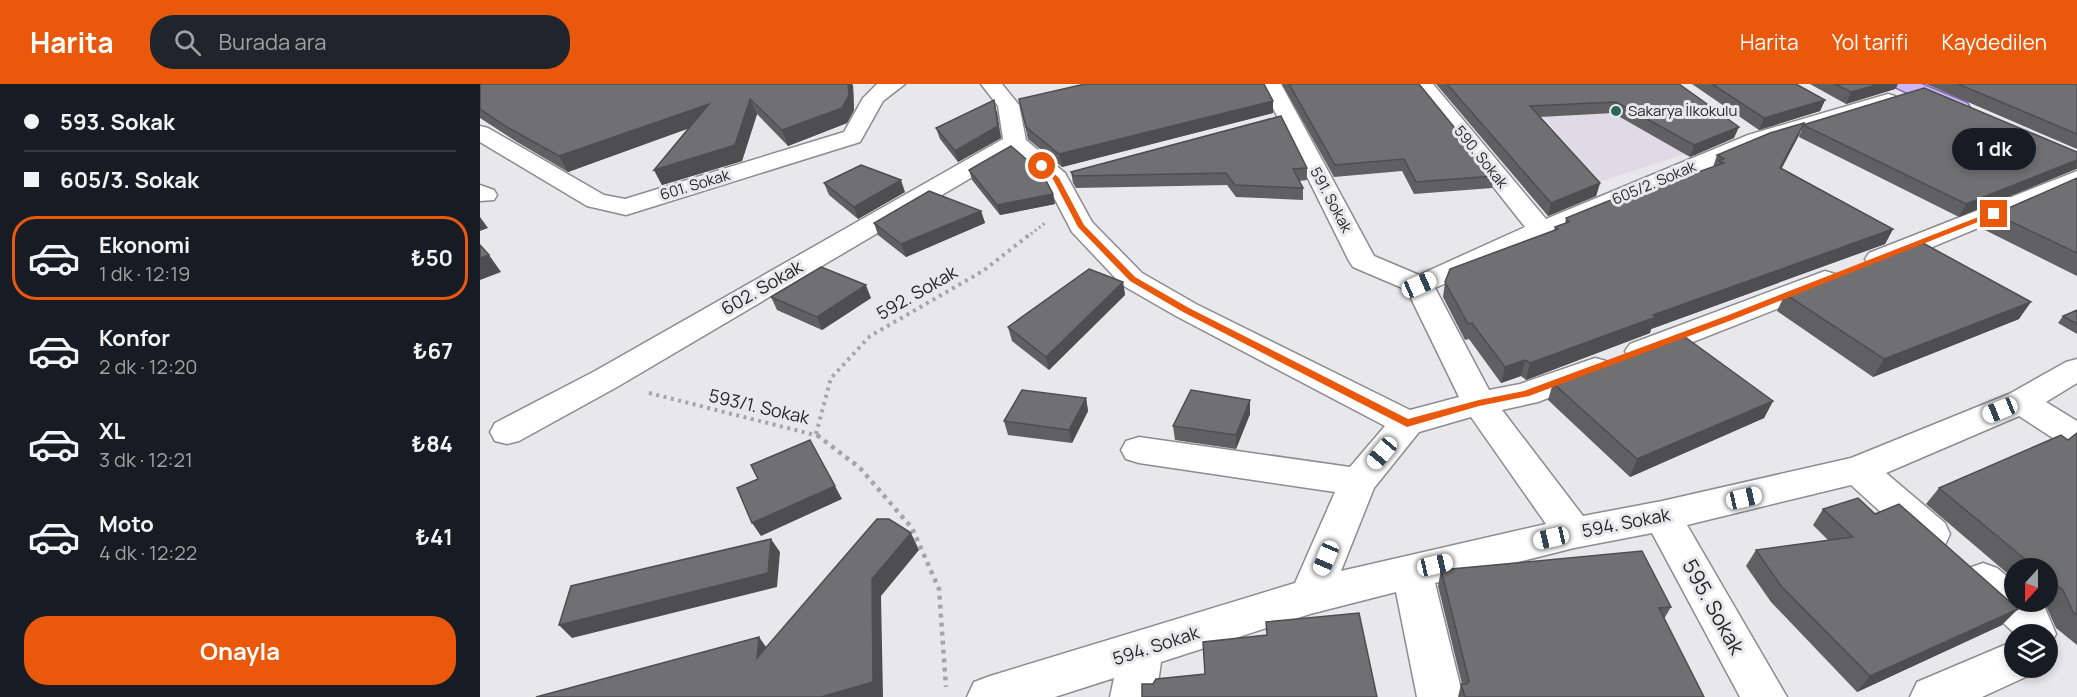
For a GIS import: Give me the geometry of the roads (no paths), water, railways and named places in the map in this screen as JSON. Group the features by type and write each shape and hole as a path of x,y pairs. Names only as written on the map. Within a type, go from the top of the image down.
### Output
{"main road":[{"path":"1911,87 1982,118"}],"street":[{"name":"601. Sokak","path":"480,133 596,201 626,207 852,137 860,127 868,105 885,86 895,84"},
{"path":"991,84 1008,105 1015,142 1068,185 1081,226 1132,279 1186,310 1407,423"},
{"name":"591. Sokak","path":"1271,84 1276,120 1363,261 1419,285"},
{"name":"590. Sokak","path":"1422,84 1541,230"},
{"name":"605/2. Sokak","path":"1419,285 1747,134 1832,107 1911,87"},
{"path":"1008,105 1031,100"},
{"name":"602. Sokak","path":"507,432 606,379 1015,142"},
{"path":"1310,596 1358,482 1407,423 1479,403 1526,394 1973,223 2077,178"},
{"path":"1419,285 1479,403 1574,533"},
{"name":"594. Sokak","path":"990,697 1310,596 1574,533 1662,516 1858,470 2021,402 2077,369"},
{"path":"2021,402 2077,436"},
{"path":"1139,450 1358,482"},
{"path":"1858,470 2031,624"},
{"name":"595. Sokak","path":"1662,516 1764,697"},
{"path":"1412,571 1440,697"},
{"path":"1133,697 1140,651"},
{"path":"1934,697 2004,666"}],"place":[{"name":"Sakarya İlkokulu","path":"1616,111"}]}
